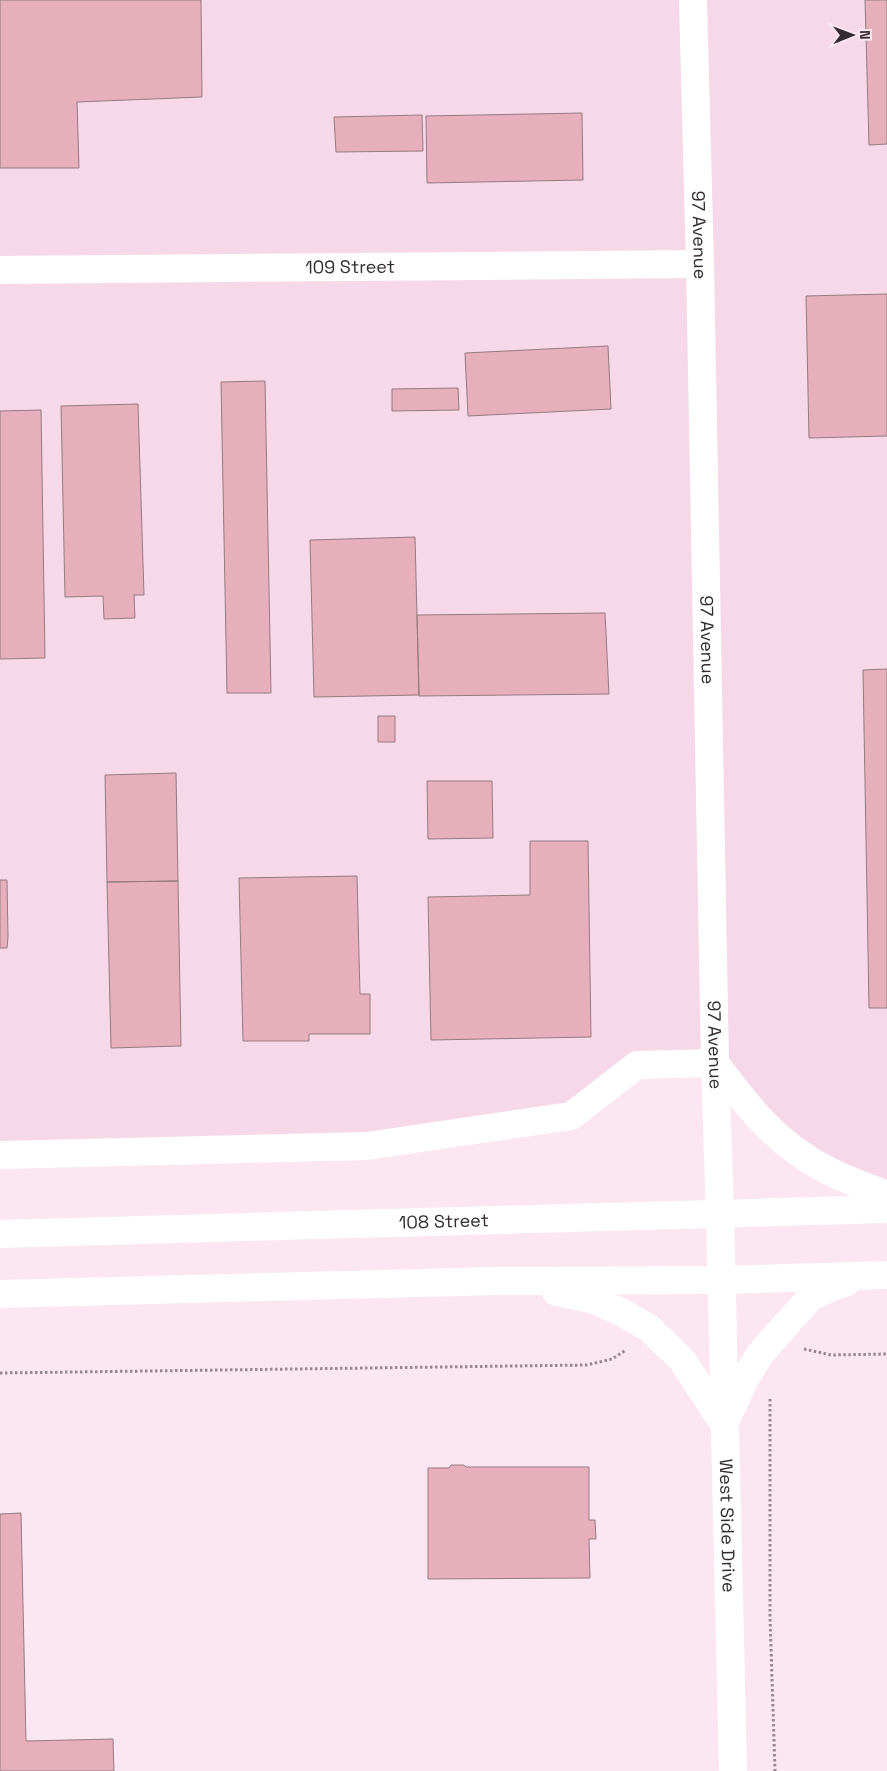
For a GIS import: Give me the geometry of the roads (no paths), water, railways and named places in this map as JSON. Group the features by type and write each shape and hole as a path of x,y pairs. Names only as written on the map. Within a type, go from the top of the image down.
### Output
{"main road":[{"name":"97 Avenue","path":"693,0 700,264 715,1063 722,1280"},
{"name":"109 Street","path":"0,270 700,264"},
{"path":"0,1155 367,1146 571,1116 637,1065 715,1063 769,1130 791,1147 827,1170 887,1194"},
{"name":"108 Street","path":"0,1234 887,1209"},
{"path":"0,1294 498,1281 722,1280 880,1275"},
{"path":"724,1424 744,1379 760,1354 811,1297 834,1286 880,1275"},
{"name":"West Side Drive","path":"722,1280 733,1771"},
{"path":"498,1281 591,1299 621,1312 649,1328 682,1360 724,1424"}]}
